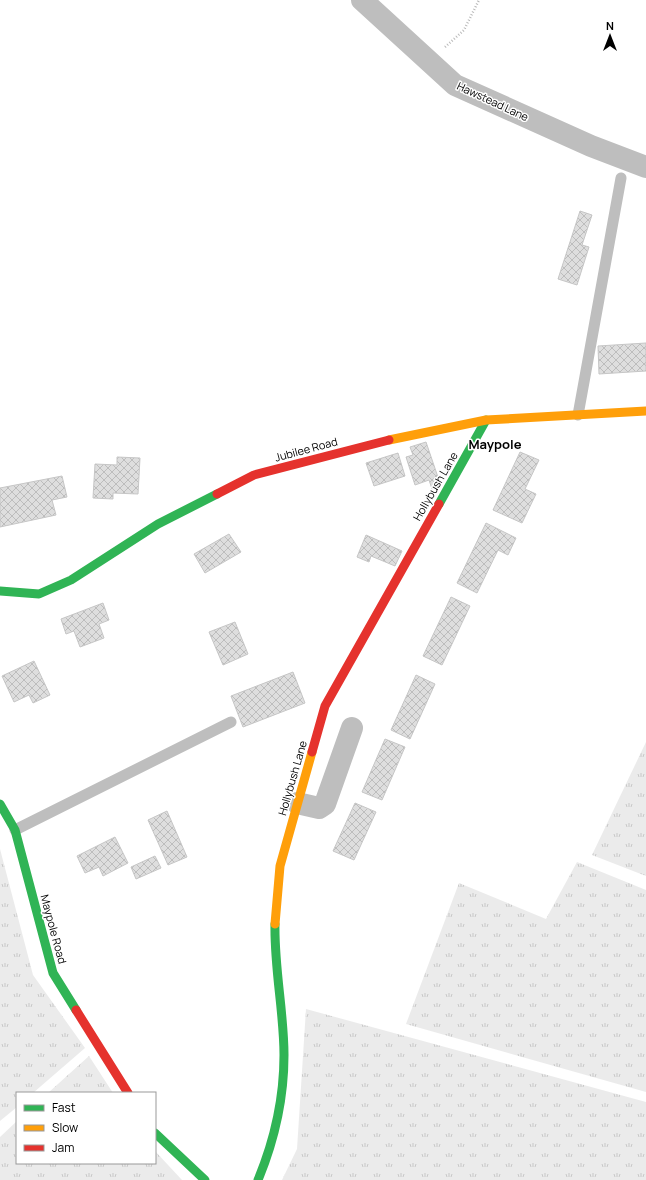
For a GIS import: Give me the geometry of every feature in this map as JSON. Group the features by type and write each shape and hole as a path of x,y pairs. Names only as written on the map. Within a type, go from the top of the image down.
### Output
{"street":[{"name":"Hawstead Lane","path":"362,0 455,85 591,146 646,168"},
{"name":"Jubilee Road","path":"0,591 39,594 72,580 158,524 254,475 369,444 486,420 646,411"},
{"name":"Hollybush Lane","path":"258,1180 268,1156 280,1111 284,1055 275,926 280,866 325,706 486,420"},
{"path":"297,803 319,808 325,804 352,728"},
{"name":"Maypole Road","path":"0,804 15,830 53,973 127,1092"},
{"path":"156,1134 205,1180"}],"lane":[{"path":"578,415 621,178"},
{"path":"15,830 231,722"}],"path":[{"path":"430,62 464,30 479,0"}],"green space":[{"path":"646,742 646,876 592,855"},
{"path":"0,849 33,975 85,1048 34,1092 16,1092 16,1108 0,1121"},
{"path":"577,862 646,890 646,1092 406,1024 459,883 546,919"},
{"path":"306,1009 646,1102 646,1180 282,1180 297,1149"},
{"path":"89,1056 112,1092 49,1092"},
{"path":"16,1122 16,1164 156,1164 156,1152 182,1180 0,1180 0,1137"}],"building":[{"path":"580,211 592,215 582,245 589,247 577,285 558,279"},
{"path":"646,343 646,371 599,374 598,346"},
{"path":"426,442 441,486 432,489 429,480 415,485 406,457 413,455 410,447"},
{"path":"520,452 539,460 525,489 536,494 522,523 493,510"},
{"path":"398,453 405,476 374,486 366,463"},
{"path":"117,457 140,458 138,494 113,493 113,499 93,498 95,464 117,465"},
{"path":"62,476 67,497 52,500 56,515 0,527 0,488"},
{"path":"486,523 516,538 508,555 498,550 477,593 457,583"},
{"path":"229,534 241,552 205,573 194,554"},
{"path":"366,535 402,551 395,566 371,556 369,562 357,557"},
{"path":"451,597 470,606 442,665 423,656"},
{"path":"103,603 109,620 99,624 104,638 80,647 74,631 66,634 61,619"},
{"path":"235,622 248,654 223,665 209,632"},
{"path":"34,661 50,695 33,703 29,695 14,702 2,676"},
{"path":"293,672 305,703 243,727 231,696"},
{"path":"416,675 435,684 410,739 391,730"},
{"path":"385,739 405,747 382,800 362,792"},
{"path":"355,803 376,812 354,860 333,851"},
{"path":"167,811 187,857 168,865 148,820"},
{"path":"115,837 128,863 103,876 99,867 85,873 77,856"},
{"path":"155,856 161,868 136,879 131,867"}],"traffic: fast":[{"path":"439,504 486,420"},
{"path":"0,591 39,594 71,580 158,524 217,494"},
{"path":"0,804 15,830 53,973 76,1010"},
{"path":"258,1180 274,1134 284,1072 284,1039 276,957 275,924"},
{"path":"156,1134 205,1180"}],"traffic: slow":[{"path":"389,440 486,420 646,411"},
{"path":"275,924 280,866 312,752"}],"traffic: jam":[{"path":"217,494 254,475 389,440"},
{"path":"312,752 325,706 439,504"},
{"path":"76,1010 127,1092"}],"district":[{"name":"Maypole","path":"495,444"}]}
